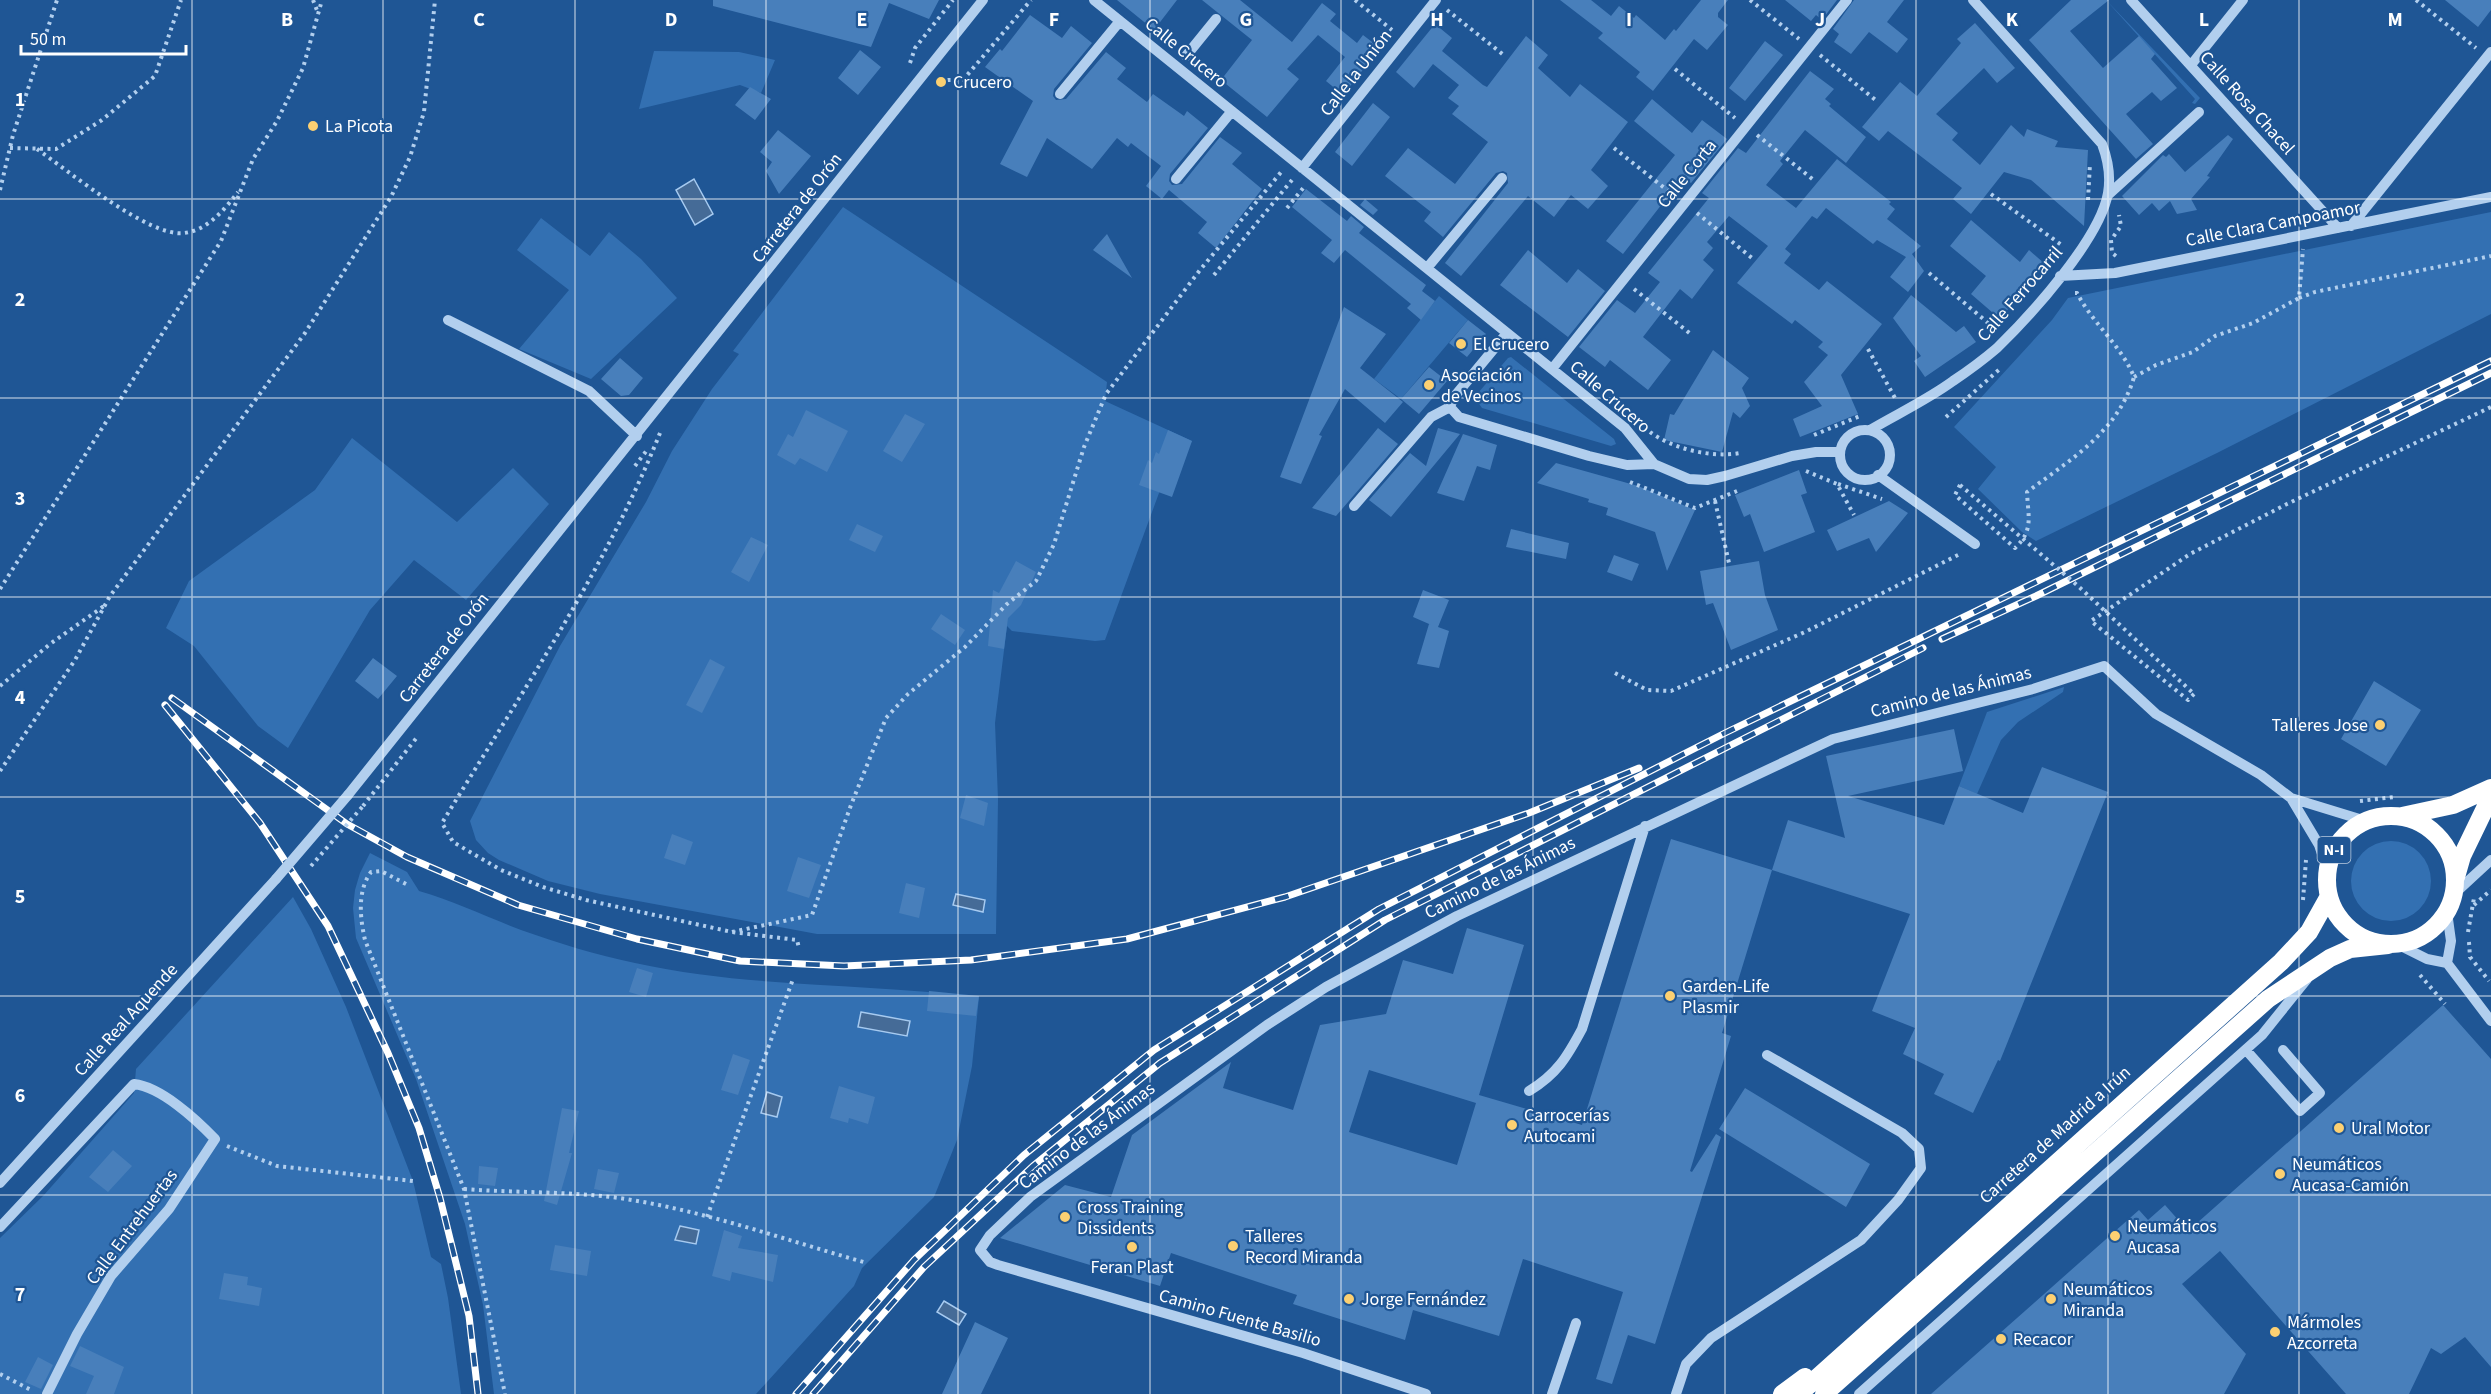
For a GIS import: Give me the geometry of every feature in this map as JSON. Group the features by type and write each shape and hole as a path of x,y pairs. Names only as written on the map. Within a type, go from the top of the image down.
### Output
{"highway":[{"name":"N-I","path":"2394,945 2374,943 2350,931 2337,916 2328,898 2327,869 2335,848 2348,832 2366,821 2382,817 2399,817 2453,805 2491,789"},
{"path":"1824,1394 2268,999 2317,965 2350,949 2394,945 2425,934 2452,895 2462,856 2491,796"},
{"name":"N-I","path":"2399,817 2424,825 2443,842 2450,854 2452,895"},
{"name":"Carretera de Madrid a Irún","path":"1799,1394 2282,962 2308,932 2328,898"},
{"path":"1782,1394 1896,1306"}],"street":[{"name":"Carretera de Orón","path":"276,879 348,795 497,607 637,436 983,0"},
{"name":"Calle Crucero","path":"1094,0 1625,428 1654,464"},
{"name":"Calle la Unión","path":"1302,168 1436,0"},
{"name":"Calle Corta","path":"1552,369 1847,0"},
{"name":"Calle Ferrocarril","path":"1870,430 1950,384 1995,350 2060,276 2098,225 2108,195 2110,181 2102,144 1973,0"},
{"name":"Calle Rosa Chacel","path":"2131,0 2338,228"},
{"path":"2191,65 2243,0"},
{"name":"Calle Crucero","path":"1186,56 1216,19"},
{"name":"Calle Crucero","path":"1060,94 1120,21"},
{"path":"2351,226 2491,52"},
{"name":"Calle Crucero","path":"1176,178 1232,111"},
{"name":"Calle Ferrocarril","path":"2108,195 2199,112"},
{"path":"1427,268 1502,178"},
{"name":"Calle Clara Campoamor","path":"2060,276 2115,273 2491,197"},
{"path":"448,320 589,391 637,436"},
{"path":"1354,506 1431,417 1450,407 1454,397 1507,333"},
{"path":"1450,407 1459,417 1589,456 1627,465 1654,464 1689,479 1707,480 1792,456 1840,452"},
{"path":"1870,430 1884,439 1890,454 1884,470 1878,476 1863,480 1855,478 1843,468 1840,452 1847,437 1854,432 1870,430"},
{"path":"1878,476 1976,544"},
{"name":"Camino de las Ánimas","path":"980,1250 990,1235 1030,1197 1220,1059 1326,987 1457,916 1833,739 2033,689 2104,666 2156,714 2260,776 2291,798"},
{"path":"2291,798 2366,821"},
{"path":"2291,798 2319,845 2327,869"},
{"path":"1529,1091 1549,1079 1565,1059 1582,1029 1645,826"},
{"path":"2446,963 2451,941 2452,895 2491,860"},
{"name":"Calle Real Aquende","path":"0,1183 4,1174 276,879"},
{"path":"2394,945 2427,959 2446,963 2491,1021"},
{"path":"1859,1394 2246,1050 2274,1021 2317,965"},
{"path":"2246,1050 2300,1111 2320,1093 2283,1050"},
{"path":"1676,1394 1686,1364 1711,1338 1861,1240 1898,1200 1921,1168 1919,1149 1902,1133 1767,1055"},
{"path":"0,1227 134,1084 152,1089 199,1122 215,1139"},
{"name":"Calle Entrehuertas","path":"47,1394 77,1334 111,1276 170,1209 215,1139"},
{"name":"Camino Fuente Basilio","path":"980,1250 990,1262 998,1265 1303,1353 1426,1394"},
{"path":"1552,1394 1576,1323"}],"path":[{"path":"0,190 10,148 57,0"},
{"path":"10,148 56,149 102,120 155,76 180,0"},
{"path":"313,0 318,14"},
{"path":"0,589 221,241 260,143 277,121 303,68 322,0"},
{"path":"0,771 75,660 106,604 305,333 391,197 410,157 424,112 435,0"},
{"path":"905,69 912,60 915,48 953,0"},
{"path":"963,80 1031,0"},
{"name":"Calle la Unión","path":"1355,0 1395,32"},
{"path":"1750,0 1799,39"},
{"path":"2416,0 2477,48"},
{"path":"1445,9 1505,56"},
{"path":"2473,54 2484,40"},
{"path":"1820,55 1878,102"},
{"path":"1675,69 1735,118"},
{"path":"1756,134 1815,181"},
{"name":"Calle Corta","path":"1614,148 1674,196"},
{"path":"36,149 146,225 183,233 216,219 240,189"},
{"path":"2087,202 2090,160"},
{"path":"1214,275 1302,168"},
{"path":"732,932 812,915 886,718 908,694 965,647 1007,604 1036,581 1054,544 1084,447 1106,394 1200,270 1284,170"},
{"name":"Calle Ferrocarril","path":"1991,194 2063,246 2070,237"},
{"path":"2118,209 2121,226 2111,240 2110,247 2116,256 2124,258"},
{"name":"Calle Corta","path":"1695,212 1752,258"},
{"path":"2299,298 2303,248"},
{"path":"2491,256 2315,292 2253,323 2215,336 2193,352 2156,365 2134,377 2121,410 2108,426 2091,444 2027,492 2029,527 2026,538 2015,548 1955,495 1960,484 2077,585 2194,694 2188,700 2091,621 2190,554 2287,504 2491,407"},
{"name":"Calle Ferrocarril","path":"1929,273 1994,328"},
{"path":"1634,289 1692,335"},
{"path":"2078,293 2085,308 2114,343 2134,377"},
{"path":"1868,349 1894,398 1886,402"},
{"path":"1811,436 1869,411"},
{"path":"1647,429 1664,442 1706,452 1726,455 1747,451"},
{"path":"661,430 639,485 600,560 442,823 453,842 501,870 543,887 586,900 732,932 797,940 799,948"},
{"path":"1799,468 1884,500"},
{"path":"1837,484 1854,515"},
{"path":"1693,507 1744,489"},
{"path":"1715,501 1729,563"},
{"path":"1615,673 1647,690 1671,691 1816,627 1948,561 1976,544"},
{"path":"0,686 50,644 106,604"},
{"path":"303,875 363,806"},
{"path":"406,884 381,871 371,872 363,891 362,926 365,940 464,1189 505,1394"},
{"path":"2476,873 2473,906 2468,926 2470,957 2488,981"},
{"path":"2473,906 2491,890"},
{"path":"2418,973 2445,1004"},
{"path":"707,1217 793,979"},
{"path":"215,1139 250,1157 305,1171 413,1181"},
{"path":"464,1189 584,1194 622,1199 707,1217 867,1263"},
{"path":"0,1374 39,1394"}],"shaded area":[{"path":"2106,0 2200,98 2195,104 2192,103 2195,99"},
{"path":"654,51 739,52 775,60 761,93 740,85 639,109"},
{"path":"694,179 713,214 695,225 676,190"},
{"path":"843,207 1107,382 1105,401 1192,441 1159,493 1105,640 1095,641 1012,631 1007,626 995,723 998,799 996,934 817,934 600,894 548,881 499,860 488,853 476,840 470,821 560,646 646,502 672,451 712,389 739,354 733,351"},
{"path":"2491,212 2491,314 2217,453 2036,541 2022,532 1978,489 1996,467 1954,427 2052,320 2068,298"},
{"path":"541,218 590,256 609,232 641,259 677,298 591,379 519,349 569,290 517,250"},
{"path":"1439,296 1468,320 1401,399 1374,379"},
{"path":"1511,357 1614,439 1616,444 1611,446 1482,408 1477,401 1478,393"},
{"path":"352,438 457,522 513,468 549,504 466,600 414,560 370,610 288,748 258,726 194,646 166,628 189,581 315,490"},
{"path":"2064,687 2063,692 2018,722 2001,740 1977,794 1959,786 1987,712"},
{"path":"2383,841 2399,841 2420,852 2431,873 2431,889 2420,910 2399,921 2383,921 2369,915 2357,903 2351,889 2351,873 2357,859 2369,847"},
{"path":"370,853 407,872 419,891 535,935 620,960 720,977 979,997 972,1066 957,1140 934,1197 862,1268 854,1286 756,1394 494,1394 483,1305 465,1224 416,1079 356,938 353,908 355,890"},
{"path":"956,894 985,900 983,912 953,905"},
{"path":"293,897 311,929 346,1007 413,1181 431,1257 441,1264 461,1394 0,1394 0,1238 44,1195 134,1093 136,1069"},
{"path":"861,1012 910,1021 907,1036 858,1027"},
{"path":"767,1092 782,1097 777,1117 761,1113"},
{"path":"680,1226 699,1230 696,1244 675,1240"},
{"path":"944,1301 966,1314 959,1325 937,1312"}],"building":[{"path":"713,0 939,0 929,19 889,3 871,47 713,6"},
{"path":"1117,0 1177,0 1154,30"},
{"path":"1202,0 1240,0 1292,42 1322,3 1336,14 1330,21 1357,43 1363,35 1380,48 1343,95 1326,81 1345,57 1318,35 1287,69 1299,79 1267,117 1221,80 1252,40"},
{"path":"1560,0 1591,0 1611,16 1619,6 1634,18 1636,15 1665,40 1674,29 1676,31 1701,0 1728,0 1718,13 1718,17 1728,25 1707,50 1694,39 1653,91 1636,77 1640,72 1598,38 1603,33"},
{"path":"1785,0 1837,0 1822,20 1816,15 1811,21"},
{"path":"1854,0 1904,0 1887,22 1908,39 1897,53 1869,32 1851,54 1834,42 1839,34 1833,29"},
{"path":"2071,0 2109,0 2070,31 2103,68 2139,36 2155,54 2151,59 2177,88 2161,101 2152,92 2126,114 2153,144 2136,159 2029,40"},
{"path":"2445,0 2491,0 2491,10 2478,27"},
{"path":"1030,15 1062,38 1071,26 1092,43 1054,89 1053,96 1056,100 1066,99 1106,52 1126,68 1117,79 1147,102 1153,94 1184,116 1187,111 1208,128 1170,174 1169,181 1172,185 1182,184 1220,137 1242,153 1232,164 1262,189 1216,248 1198,233 1207,222 1169,190 1162,199 1146,186 1161,166 1131,143 1128,147 1117,138 1092,169 1047,138 1027,177 1000,164 1033,101 985,67 1000,49 1002,51"},
{"path":"1975,23 2015,68 1997,83 1984,68 1936,114 1958,133 1952,140 1980,165 2011,125 2024,137 2027,129 2058,141 2055,147 2088,150 2084,226 2031,180 2004,172 1971,214 1953,199 1962,188 1888,131 1879,141 1862,127 1900,82 1917,96 1961,43 1957,39"},
{"path":"1435,24 1452,38 1442,51 1483,85 1487,87 1526,36 1548,55 1538,68 1570,97 1580,84 1628,122 1591,170 1608,186 1588,209 1571,195 1554,217 1528,196 1461,276 1445,263 1508,183 1507,173 1503,171 1496,173 1443,237 1424,221 1431,212 1385,176 1408,148 1455,184 1488,142 1452,114 1459,106 1448,98 1459,85 1433,64 1414,88 1396,72"},
{"path":"1765,41 1783,55 1745,101 1729,88"},
{"path":"860,50 881,67 858,95 838,78"},
{"path":"1810,71 1834,89 1825,99 1831,104 1829,106 1866,137 1846,163 1805,130 1780,161 1783,164 1766,185 1796,208 1837,159 1891,202 1889,204 1895,209 1887,219 1921,246 1912,254 1924,271 1908,292 1890,277 1906,257 1877,240 1873,244 1826,208 1817,219 1812,216 1785,249 1791,254 1784,263 1819,290 1827,281 1882,324 1841,375 1858,414 1800,437 1793,419 1822,406 1804,382 1828,355 1818,347 1823,342 1795,320 1792,324 1737,283 1768,246 1729,216 1707,242 1713,248 1703,260 1714,270 1692,299 1680,289 1643,337 1671,360 1648,390 1610,360 1605,367 1579,347 1617,300 1635,313 1660,282 1648,273 1709,198 1702,193 1738,148 1746,153"},
{"path":"750,87 771,99 755,120 735,105"},
{"path":"1652,99 1692,133 1702,120 1727,139 1691,183 1683,177 1623,254 1606,241 1675,155 1634,121"},
{"path":"1373,103 1390,117 1352,166 1335,152"},
{"path":"778,130 811,156 779,194 766,171 772,162 760,152"},
{"path":"2228,135 2233,139 2207,176 2210,177 2191,199 2197,210 2177,214 2170,201 2159,211 2152,203 2139,215 2122,196 2163,155 2166,157 2169,154 2185,172"},
{"path":"1306,189 1347,221 1351,216 1364,227 1359,233 1426,285 1422,291 1435,301 1421,320 1407,308 1411,304 1345,250 1334,263 1321,253 1332,240 1292,207"},
{"path":"1365,199 1378,210 1373,215 1360,205"},
{"path":"1971,220 2020,262 2029,250 2045,264 2000,319 1971,294 1986,276 1950,246"},
{"path":"1107,234 1132,278 1093,250"},
{"path":"1528,250 1567,283 1578,269 1605,291 1568,337 1500,285"},
{"path":"1911,295 1956,332 1964,326 1976,342 1925,377 1914,361 1921,356 1893,318"},
{"path":"1344,307 1386,334 1360,368 1403,402 1385,423 1345,389 1319,435 1322,436 1301,484 1280,477"},
{"path":"1468,320 1486,334 1467,357 1449,343"},
{"path":"1713,350 1749,378 1742,388 1750,406 1740,418 1733,412 1722,452 1664,440 1670,414 1674,415"},
{"path":"620,358 643,378 629,395 621,396 601,379"},
{"name":"Asociación de Vecinos","path":"1429,367 1447,381 1419,414 1401,399"},
{"path":"806,410 848,431 827,472 800,458 795,465 777,455 788,434 793,437"},
{"path":"905,414 925,424 902,462 883,451"},
{"path":"1378,428 1398,444 1336,516 1312,508"},
{"path":"1438,428 1460,434 1391,517 1369,500 1410,453 1426,466"},
{"path":"1168,430 1192,441 1172,497 1139,485 1148,460 1152,463 1156,452 1159,454"},
{"path":"1463,434 1497,445 1490,470 1477,466 1464,501 1437,493"},
{"path":"1556,463 1638,486 1695,510 1667,571 1655,532 1606,515 1608,508 1588,502 1589,499 1537,483"},
{"path":"1799,470 1807,493 1801,495 1815,532 1764,552 1750,514 1744,517 1735,495"},
{"path":"1889,501 1908,513 1876,552 1869,538 1837,551 1827,530"},
{"path":"857,524 883,536 875,552 849,540"},
{"path":"1511,529 1569,543 1566,559 1506,547"},
{"path":"751,537 768,545 749,582 731,572"},
{"path":"1614,555 1639,564 1632,581 1607,572"},
{"path":"1016,561 1036,572 1021,605 1008,618 1004,649 988,646 993,590 999,593"},
{"path":"1759,561 1765,595 1778,630 1731,650 1713,603 1706,605 1700,571"},
{"path":"1423,590 1449,600 1438,627 1449,631 1439,668 1417,664 1429,624 1436,627 1413,617"},
{"path":"941,614 965,630 955,645 931,629"},
{"path":"373,658 397,676 378,699 355,681"},
{"path":"710,659 725,667 702,713 686,705"},
{"name":"Talleres Jose","path":"2374,681 2421,710 2386,766 2341,739"},
{"path":"1954,729 1963,771 1848,796 1944,825 1959,786 2023,813 2042,767 2108,792 2000,1061 1998,1060 1973,1113 1934,1094 1944,1074 1903,1054 1915,1028 1872,1011 1910,914 1772,870 1788,820 1845,838 1826,756"},
{"path":"966,795 988,803 984,826 960,818"},
{"path":"672,834 693,842 685,865 664,858"},
{"path":"1671,839 1772,870 1722,1033 1731,1036 1690,1171 1692,1172 1716,1134 1721,1137 1655,1344 1628,1335 1612,1384 1596,1379 1623,1292 1523,1259 1499,1336 1413,1310 1405,1340 1293,1304 1297,1295 1171,1253 1160,1286 1000,1238 1065,1185 1111,1197 1132,1135 1231,1062 1223,1088 1293,1110 1320,1025 1386,1014 1403,960 1453,974 1467,928 1524,945 1479,1095 1582,1125","holes":["1369,1070 1476,1103 1457,1165 1349,1132"]},
{"path":"798,857 821,865 809,898 787,891"},
{"path":"906,883 925,888 919,918 899,913"},
{"path":"637,968 653,973 646,997 629,992"},
{"path":"929,991 979,996 976,1016 927,1011"},
{"path":"2443,1005 2491,1059 2491,1367 2465,1337 2441,1354 2431,1348 2409,1394 2346,1394 2220,1251 2182,1284 2246,1354 2224,1394 1931,1394 2139,1210 2148,1220 2165,1205 2188,1231"},
{"path":"733,1054 750,1060 738,1095 721,1090"},
{"path":"839,1086 875,1097 868,1124 849,1118 848,1123 830,1118"},
{"path":"1745,1088 1870,1164 1846,1207 1719,1129"},
{"path":"562,1108 579,1111 569,1153 572,1153 557,1205 544,1201"},
{"path":"113,1150 132,1166 108,1192 89,1177"},
{"path":"479,1166 498,1168 495,1186 478,1184"},
{"path":"598,1169 619,1173 614,1193 594,1189"},
{"path":"724,1230 742,1236 738,1248 778,1255 773,1282 732,1272 730,1281 712,1276"},
{"path":"555,1245 591,1251 587,1276 550,1270"},
{"path":"224,1273 248,1277 247,1285 262,1288 259,1306 219,1299"},
{"path":"975,1322 1008,1338 981,1394 942,1394"},
{"path":"80,1346 124,1367 114,1394 86,1394 94,1376 70,1366"},
{"path":"38,1357 53,1365 41,1389 25,1382"}],"railway":[{"path":"796,1394 914,1260 1024,1155 1154,1050 1379,909 1725,733 2491,361"},
{"path":"1942,639 2036,596 2491,373"},
{"path":"813,1394 924,1267 1033,1166 1160,1063 1385,920 1923,648"},
{"path":"172,698 347,824 407,857 518,905 637,939 740,961 844,966 971,960 1127,939 1285,897 1529,813 1639,768"},
{"path":"165,705 260,823 328,926 388,1053 419,1128 440,1198 469,1316 478,1394"}],"place":[{"name":"Crucero","path":"941,82"},
{"name":"La Picota","path":"313,126"},
{"name":"El Crucero","path":"1461,344"},
{"name":"Asociación de Vecinos","path":"1429,385"},
{"name":"Talleres Jose","path":"2380,725"},
{"name":"Garden-Life Plasmir","path":"1670,996"},
{"name":"Carrocerías Autocami","path":"1512,1125"},
{"name":"Ural Motor","path":"2339,1128"},
{"name":"Neumáticos Aucasa-Camión","path":"2280,1174"},
{"name":"Cross Training Dissidents","path":"1065,1217"},
{"name":"Neumáticos Aucasa","path":"2115,1236"},
{"name":"Talleres Record Miranda","path":"1233,1246"},
{"name":"Feran Plast","path":"1132,1247"},
{"name":"Jorge Fernández","path":"1349,1299"},
{"name":"Neumáticos Miranda","path":"2051,1299"},
{"name":"Mármoles Azcorreta","path":"2275,1332"},
{"name":"Recacor","path":"2001,1339"}]}
